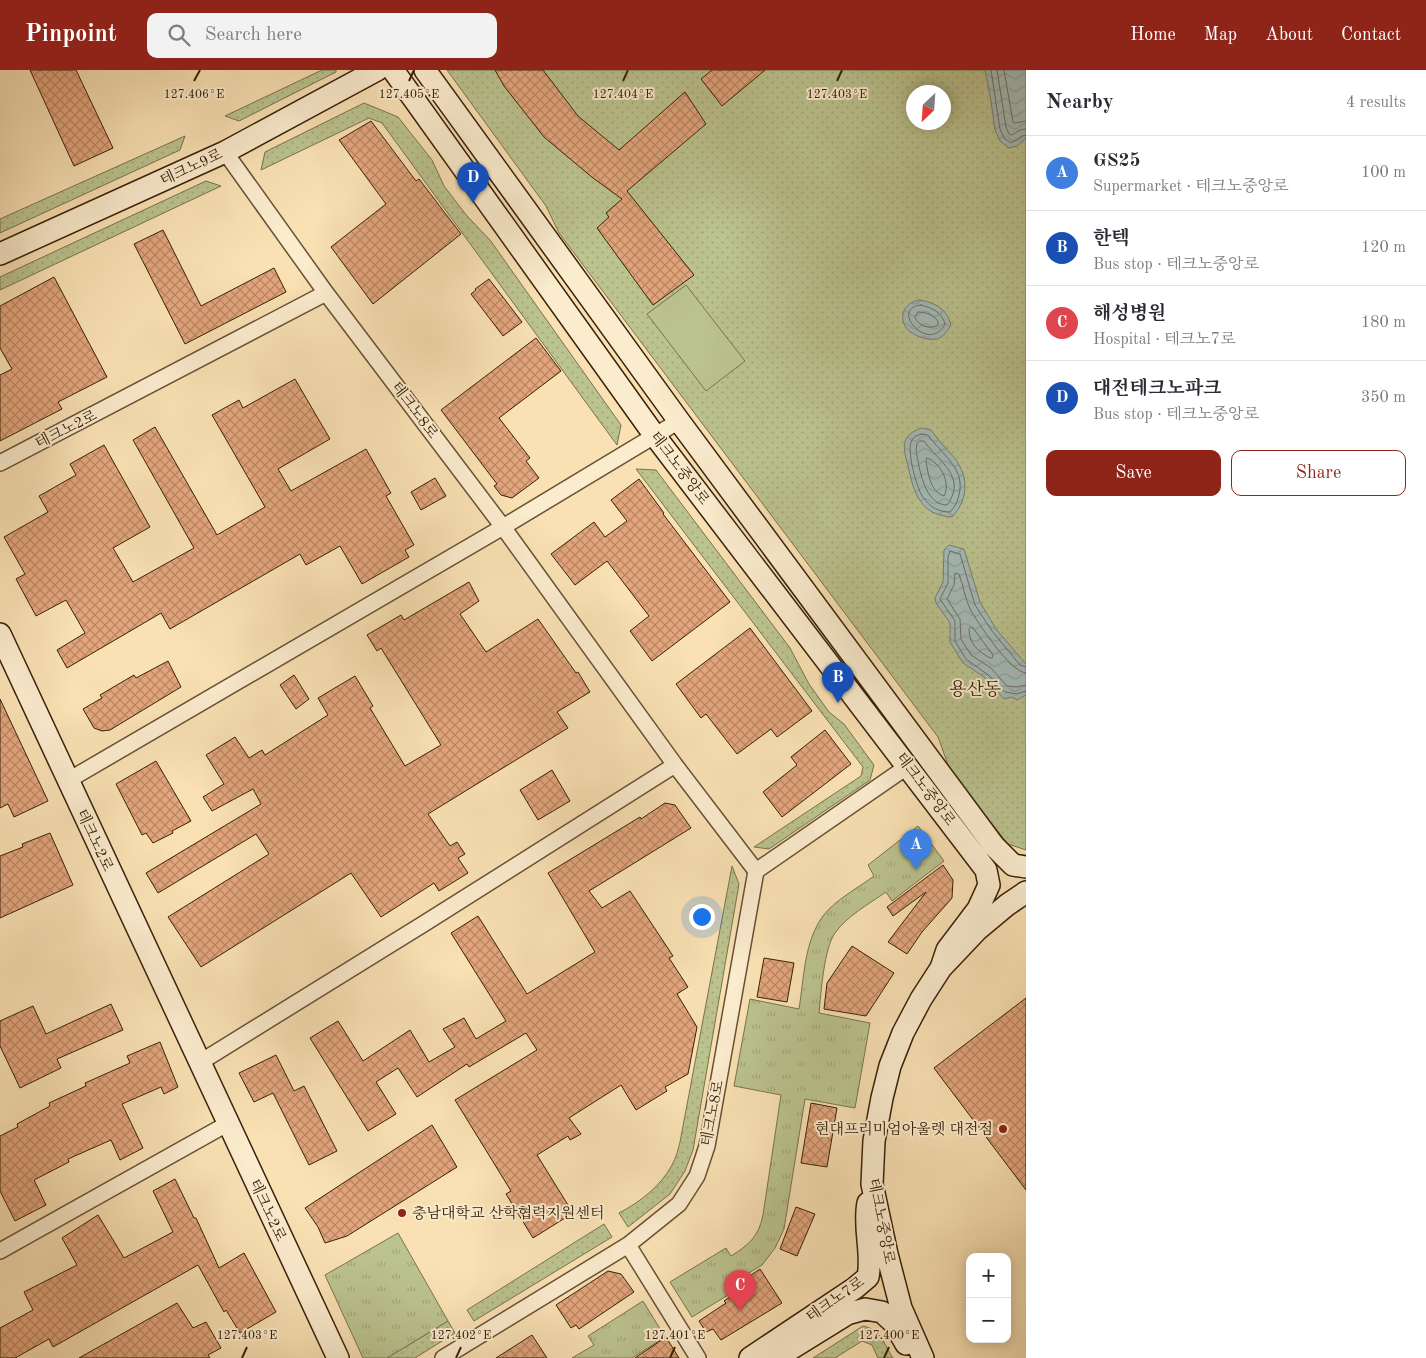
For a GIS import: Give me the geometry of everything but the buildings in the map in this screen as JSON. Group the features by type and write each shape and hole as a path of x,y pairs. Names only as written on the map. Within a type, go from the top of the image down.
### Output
{"main road":[{"name":"테크노9로","path":"0,254 225,152 377,70"},
{"name":"테크노중앙로","path":"393,70 655,436 908,766 986,852"},
{"name":"테크노중앙로","path":"425,70 679,421 986,852"},
{"name":"테크노2로","path":"0,634 227,1124 338,1358"},
{"path":"941,968 947,950 978,909 989,885 986,870 986,852 1013,865 1026,867"},
{"name":"테크노중앙로","path":"922,1358 901,1308 872,1184 874,1141 890,1066 921,999 941,968 977,930 1026,892"},
{"name":"테크노7로","path":"750,1358 855,1288 868,1277 871,1264 866,1214 872,1184"},
{"name":"테크노7로","path":"776,1358 847,1314 865,1309 882,1312 894,1323 905,1343 922,1358"}],"street":[{"name":"테크노8로","path":"225,152 326,293 504,527 675,765 756,871 707,1146 697,1176 679,1204 628,1244 443,1358"},
{"name":"테크노2로","path":"0,464 326,293"},
{"path":"67,781 504,527 679,421"},
{"path":"199,1063 675,765"},
{"path":"756,871 908,766"},
{"path":"0,1251 227,1124"},
{"path":"628,1244 698,1358"}],"green space":[{"path":"322,70 336,70 336,72 239,121 225,116"},
{"path":"447,70 1026,70 1026,850 1008,844 951,773 938,737 559,233 546,206"},
{"path":"364,103 398,117 432,160 444,186 467,216 490,240 621,425 617,445 382,123 369,118 261,170 265,152"},
{"path":"185,136 180,150 0,233 0,219"},
{"path":"206,181 221,186 0,290 0,277"},
{"path":"686,285 745,361 706,391 647,314"},
{"path":"636,469 656,470 790,648 809,684 829,712 844,724 874,765 870,780 769,849 754,847 861,776 863,767"},
{"path":"918,826 944,861 892,901 886,892 852,916 835,933 828,949 819,1013 870,1023 855,1108 805,1099 784,1229 775,1248 762,1265 742,1277 746,1284 692,1317 670,1282 726,1248 731,1256 743,1248 756,1234 763,1215 781,1095 734,1086 750,999 799,1009 808,949 823,916 840,899 874,876 868,865"},
{"path":"732,866 739,884 693,1150 685,1171 670,1194 628,1227 619,1213 635,1204 656,1187 667,1173 678,1151"},
{"path":"604,1224 612,1237 474,1321 467,1310"},
{"path":"398,1233 448,1321 387,1358 363,1358 325,1275"},
{"path":"643,1301 665,1337 632,1358 572,1358 594,1345 588,1336"},
{"path":"448,1321 455,1333 415,1358 387,1358"},
{"path":"863,1326 878,1334 893,1358 878,1358 872,1345 862,1341 835,1358 813,1358"}],"water":[{"path":"985,70 1026,70 1026,138 1017,146 1009,148 1000,141 995,130"},
{"path":"920,300 940,308 949,319 951,325 945,334 937,339 919,337 905,326 903,317 905,308"},
{"path":"922,428 931,430 957,461 964,477 965,485 962,502 952,517 932,512 920,501 913,485 904,445 911,433"},
{"path":"949,545 964,549 980,602 996,629 1026,664 1026,695 1017,700 1012,697 1004,699 984,677 963,663 950,642 950,623 936,603 935,598 943,582 944,550"}],"place":[{"name":"대전테크노파크","path":"473,203"},
{"name":"한텍","path":"838,703"},
{"name":"GS25","path":"916,870"},
{"name":"현대프리미엄아울렛 대전점","path":"1003,1129"},
{"name":"충남대학교 산학협력지원센터","path":"402,1213"},
{"name":"해성병원","path":"740,1311"}],"district":[{"name":"용산동","path":"975,689"}]}
